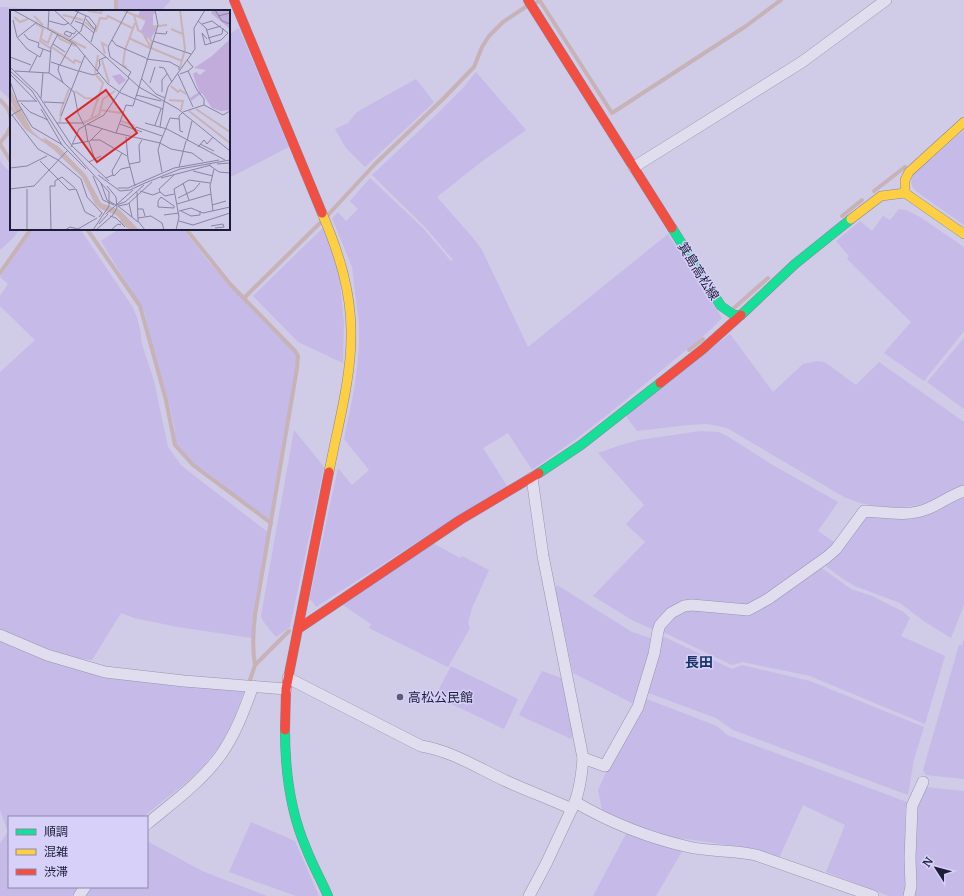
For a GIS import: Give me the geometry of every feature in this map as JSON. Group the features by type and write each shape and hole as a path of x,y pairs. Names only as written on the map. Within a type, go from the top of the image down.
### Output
{"street":[{"path":"234,0 325,218 343,266 351,312 352,340 347,381 287,683 285,751 291,796 295,816 305,847 328,896"},
{"name":"箕島高松線","path":"528,0 721,306 734,313"},
{"path":"634,167 802,62 886,0"},
{"path":"905,193 905,180 909,172 964,122"},
{"path":"298,629 460,520 532,478 587,440 703,349 734,313 881,196 905,193 964,234"},
{"path":"529,896 549,858 573,806 582,776 583,758 544,556 532,478"},
{"path":"583,758 605,766 638,707 654,654 658,631 664,619 671,613 684,606 692,605 748,610 827,557 836,549 864,511 911,513 926,509 946,498 964,491"},
{"path":"0,635 47,655 105,672 184,681 249,686 287,683 420,746 451,754 506,780 647,836 690,847 756,855 873,896"},
{"path":"148,823 193,786 212,767 233,734 249,686"},
{"path":"909,896 911,886 910,858 912,806 923,782"},
{"path":"79,896 85,888"}],"shaded area":[{"path":"116,0 171,0 162,10 116,10"},
{"path":"0,7 58,10 10,10 10,99 0,90"},
{"path":"239,28 289,147 230,177 230,33"},
{"path":"476,72 526,130 481,162 437,197 482,250 528,347 668,234 722,318 708,332 606,416 532,470 508,433 483,448 507,486 316,607 311,600 309,601 338,468 352,485 369,470 344,439 357,367 359,324 352,267 332,218 338,212 346,221 358,209 350,201 370,178 423,228 451,261 453,260 425,227 372,175 438,113 463,88"},
{"path":"416,79 434,102 365,167 346,148 335,129 348,123 357,112"},
{"path":"964,130 964,225 917,192 913,188 911,182 913,175"},
{"path":"0,160 10,172 10,230 19,230 0,250"},
{"path":"899,209 906,210 920,217 964,247 964,331 924,381 884,353 911,322 847,259 849,256 836,241 860,221 872,231 883,216 890,220"},
{"path":"324,227 339,274 344,322 343,363 298,342 253,296"},
{"path":"32,230 81,230 132,306 137,317 141,341 154,381 168,447 181,465 269,533 253,618 252,638 178,627 134,618 121,613 92,660 75,658 41,647 0,629 0,372 35,340 0,306 0,296 8,284 0,277"},
{"path":"118,230 184,230 223,278 292,347 298,359 270,521 203,472 188,459 179,448 174,439 175,430 169,403 150,339 145,314 101,241"},
{"path":"730,334 773,392 803,364 818,361 826,363 856,385 879,362 964,422 964,485 931,503 904,507 881,507 860,503 844,497 727,428 707,424 637,431 625,415"},
{"path":"964,338 964,409 927,382"},
{"path":"294,430 324,467 290,627 276,637 263,621 261,616"},
{"path":"700,431 719,432 727,436 771,464 838,502 818,531 837,544 756,601 743,606 691,602 654,630 632,620 593,596 645,542 626,524 644,505 598,453 639,440"},
{"path":"964,495 964,605 951,638 925,622 900,603 855,586 823,564 866,515 880,517"},
{"path":"431,542 460,558 462,556 489,570 472,608 468,623 470,628 448,667 369,628 371,624 343,605"},
{"path":"819,566 851,589 872,596 902,611 910,618 901,636 945,656 925,724 810,676 742,662 732,665 661,631 669,619 685,609 747,613"},
{"path":"557,585 632,632 653,639 636,705 573,673 555,589"},
{"path":"660,635 732,669 742,665 810,681 924,727 914,759 908,795 733,730 716,718 646,692"},
{"path":"0,638 66,664 244,691 234,718 220,746 200,770 144,816 8,816 8,832 0,810"},
{"path":"964,638 964,779 926,775 923,770 959,645 962,645"},
{"path":"451,666 518,699 504,729 439,698 437,693"},
{"path":"542,671 564,679 573,733 571,739 519,715"},
{"path":"644,698 717,726 727,735 907,802 905,812 905,896 889,896 826,872 845,825 803,805 779,858 741,847 666,836 603,814 598,790 617,748"},
{"path":"925,787 964,791 964,896 915,896 914,809"},
{"path":"251,822 295,841 319,896 296,896 229,872"},
{"path":"8,832 8,888 77,888 72,896 0,896 0,843"},
{"path":"627,832 684,848 656,896 593,896"},
{"path":"148,842 202,871 267,896 84,896 89,888 148,888"}],"waterway":[{"path":"116,0 116,10"},
{"path":"537,2 540,1 612,113 746,26 781,0"},
{"path":"327,216 375,164 474,67 482,47 489,36 503,22 527,6"},
{"path":"0,100 5,105 10,116"},
{"path":"0,143 10,128"},
{"path":"0,144 10,160"},
{"path":"874,191 905,167"},
{"path":"842,216 862,200"},
{"path":"244,298 322,221"},
{"path":"0,273 30,230"},
{"path":"88,230 140,306 166,400 175,445 193,465 271,523"},
{"path":"187,230 230,284 295,351 298,356 255,615 253,640 255,665"},
{"path":"733,309 768,278"},
{"path":"689,350 703,339"},
{"path":"248,686 255,665 289,631"}],"traffic: fast":[{"path":"672,228 721,306 734,315 741,315 795,264 851,219"},
{"path":"539,473 581,445 660,383"},
{"path":"285,730 287,775 292,805 308,854 328,896"}],"traffic: slow":[{"path":"905,193 905,180 909,172 964,122"},
{"path":"851,219 881,196 905,193 964,234"},
{"path":"322,213 339,258 347,289 351,321 349,370 329,472"}],"traffic: jam":[{"path":"234,0 322,213"},
{"path":"528,0 672,228"},
{"path":"660,383 703,349 741,315"},
{"path":"285,730 286,689 329,472"},
{"path":"298,629 460,520 539,473"}],"place":[{"name":"高松公民館","path":"400,697"}],"district":[{"name":"長田","path":"699,662"}]}
